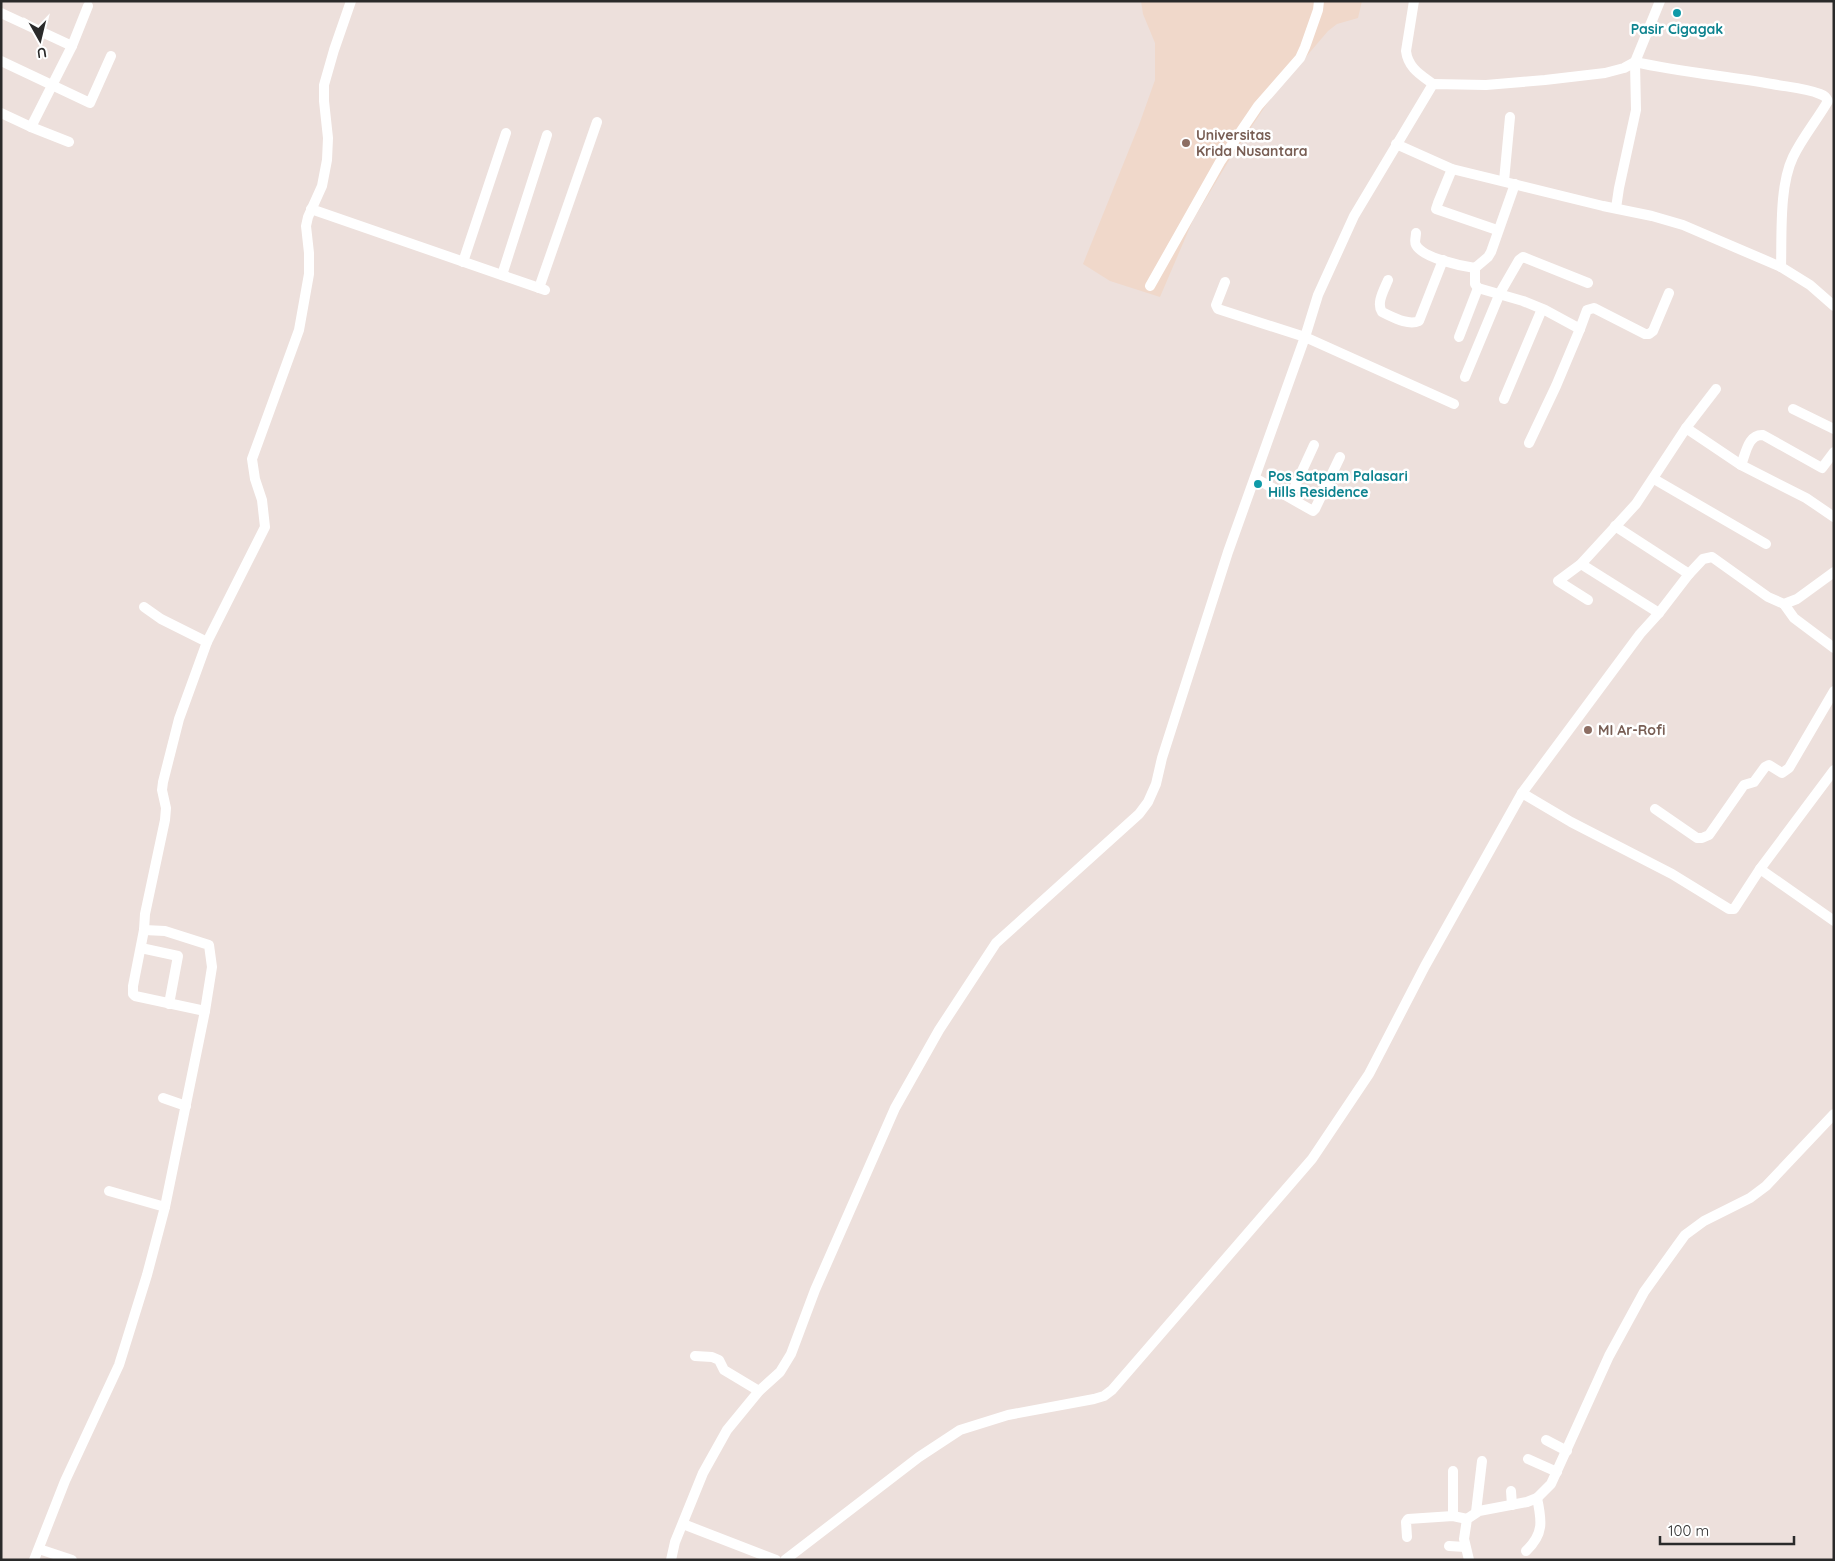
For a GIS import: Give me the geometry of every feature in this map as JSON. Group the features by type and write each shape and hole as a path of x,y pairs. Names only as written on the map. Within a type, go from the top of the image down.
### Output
{"street":[{"path":"205,1011 136,996 133,994 133,986 144,930 145,914 165,820 166,808 162,790 163,782 179,719 207,642 265,527 262,500 254,479 252,459 299,330 309,274 306,226 311,209 322,186 327,160 328,138 324,85 351,1"},
{"path":"1150,286 1220,162 1258,106 1300,58 1308,41 1319,1"},
{"path":"1414,1 1406,52 1407,57 1409,64 1433,84 1486,85 1554,79 1605,73 1624,68 1635,62 1802,90 1820,94 1827,98 1828,102 1793,158 1789,171 1783,200 1781,268"},
{"path":"1616,208 1636,110 1635,62 1660,1"},
{"path":"31,127 72,46 88,6"},
{"path":"1,13 72,46"},
{"path":"1,61 90,103 111,56"},
{"path":"671,1560 682,1524 703,1473 727,1430 759,1391 780,1372 791,1354 815,1290 900,1099 939,1030 996,943 1115,837 1139,814 1148,802 1156,784 1162,758 1228,552 1305,337 1318,295 1354,216 1433,84"},
{"path":"1,113 69,142"},
{"path":"1504,181 1510,117"},
{"path":"311,209 542,289 597,122"},
{"path":"463,262 506,133"},
{"path":"502,275 548,135"},
{"path":"1396,144 1452,169 1683,225 1796,276 1810,285 1834,306"},
{"path":"1452,169 1436,210 1498,230"},
{"path":"1515,184 1488,257 1475,268 1475,284 1478,288 1500,293 1542,309 1580,328"},
{"path":"1416,234 1414,242 1426,253 1443,260 1475,268"},
{"path":"1465,377 1500,293 1519,260 1523,257 1588,283"},
{"path":"1388,280 1379,304 1380,310 1411,324 1416,323 1419,321 1443,260"},
{"path":"1225,282 1216,305 1218,309 1305,337 1454,404"},
{"path":"1459,338 1478,288"},
{"path":"1529,443 1556,386 1587,310 1594,308 1645,334 1649,334 1653,331 1669,293"},
{"path":"1504,399 1542,309"},
{"path":"1588,600 1558,581 1581,564 1636,504 1686,428 1716,389"},
{"path":"1793,409 1834,429"},
{"path":"1686,428 1741,465 1806,498 1834,517"},
{"path":"1741,465 1752,438 1757,434 1763,435 1822,468 1834,452"},
{"path":"1290,497 1314,445"},
{"path":"1255,478 1314,510 1340,457"},
{"path":"1654,479 1766,544"},
{"path":"1615,526 1689,574"},
{"path":"785,1560 918,1457 960,1430 1008,1415 1094,1399 1104,1396 1112,1390 1312,1159 1326,1140 1369,1074 1425,966 1522,793 1623,655 1703,559 1712,557 1768,597 1784,604 1794,618 1834,648"},
{"path":"1581,564 1659,613"},
{"path":"1784,604 1797,599 1834,572"},
{"path":"144,607 161,619 207,642"},
{"path":"1655,809 1697,838 1709,835 1744,785 1754,782 1765,767 1769,765 1782,773 1789,768 1834,691"},
{"path":"1522,793 1571,822 1672,874 1729,909 1734,909 1760,869 1834,770"},
{"path":"1760,869 1834,921"},
{"path":"34,1560 65,1481 118,1365 147,1275 165,1207 205,1011 212,967 209,945 202,941 165,931 144,930"},
{"path":"141,948 178,956 169,1004"},
{"path":"163,1098 186,1106"},
{"path":"1468,1560 1464,1539 1467,1519 1476,1512 1537,1498 1551,1484 1618,1340 1644,1292 1685,1235 1716,1213 1750,1198 1766,1186 1834,1114"},
{"path":"109,1191 165,1207"},
{"path":"695,1356 712,1357 719,1360 724,1370 759,1391"},
{"path":"1546,1440 1567,1451"},
{"path":"1528,1459 1557,1472"},
{"path":"1476,1512 1482,1461"},
{"path":"1453,1471 1453,1516"},
{"path":"1511,1491 1512,1505"},
{"path":"1526,1551 1539,1533 1541,1524 1537,1498"},
{"path":"1407,1537 1406,1522 1408,1519 1453,1516 1467,1519"},
{"path":"682,1524 776,1560"},
{"path":"1449,1546 1465,1548"},
{"path":"39,1549 72,1560"}],"shaded area":[{"name":"Universitas Krida Nusantara","path":"1141,1 1362,1 1358,18 1337,24 1328,31 1270,99 1228,162 1193,220 1160,297 1110,281 1083,264 1155,80 1155,43 1143,14"}],"place":[{"name":"Pasir Cigagak","path":"1677,13"},
{"name":"Universitas Krida Nusantara","path":"1186,143"},
{"name":"Pos Satpam Palasari Hills Residence","path":"1258,484"},
{"name":"MI Ar-Rofi","path":"1588,730"}]}
